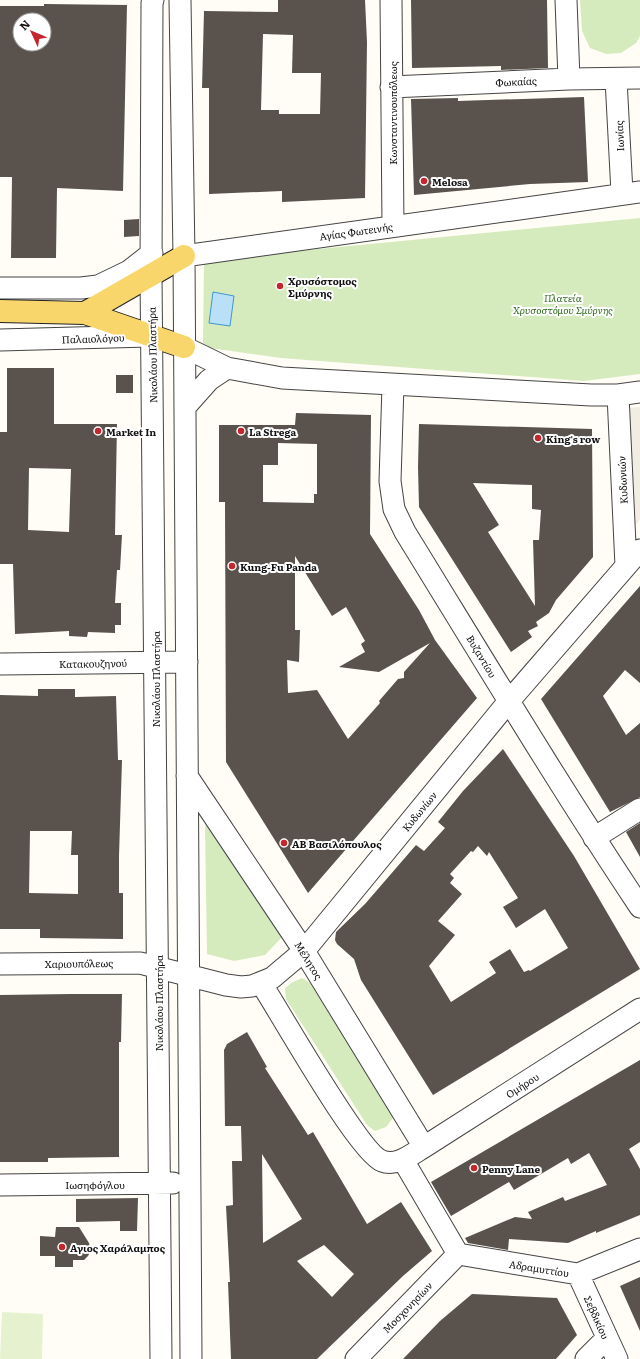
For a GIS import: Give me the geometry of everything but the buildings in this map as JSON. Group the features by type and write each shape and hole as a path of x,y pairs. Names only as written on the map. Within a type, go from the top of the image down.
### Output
{"main road":[{"name":"Αγίας Φωτεινής","path":"85,313 184,256"},
{"path":"0,310 85,313 152,336"},
{"name":"Παλαιολόγου","path":"152,336 184,347"}],"street":[{"name":"Νικολάου Πλαστήρα","path":"153,0 151,275 161,1359"},
{"path":"180,0 184,256 191,1359"},
{"name":"Κωνσταντινουπόλεως","path":"391,0 393,226"},
{"path":"566,0 569,79"},
{"name":"Φωκαίας","path":"391,87 569,79 640,78"},
{"name":"Ιωνίας","path":"616,79 631,193"},
{"name":"Αγίας Φωτεινής","path":"184,256 631,193"},
{"path":"0,288 81,288 98,286 129,271 152,253"},
{"name":"Παλαιολόγου","path":"0,340 152,336"},
{"path":"184,347 227,368 282,378 618,395 640,392"},
{"path":"185,407 209,380 227,368"},
{"name":"Βυζαντίου","path":"394,384 390,481 394,509 405,532 509,702 594,838 640,907"},
{"name":"Κυδωνιών","path":"618,395 626,566"},
{"name":"Κυδωνίων","path":"158,967 235,986 247,987 261,983 283,970 304,951 509,702 640,550"},
{"name":"Κατακουζηνού","path":"0,664 186,662"},
{"name":"Μέλητος","path":"187,776 304,951 424,1147"},
{"path":"594,838 640,809"},
{"name":"Χαριουπόλεως","path":"0,964 129,963 158,967"},
{"path":"261,983 344,1117 371,1153 382,1161 390,1162 403,1160 458,1254"},
{"name":"Ομήρου","path":"403,1160 640,1009"},
{"name":"Ιωσηφόγλου","path":"0,1185 190,1184"},
{"name":"Αδραμυττίου","path":"458,1254 578,1274 640,1249"},
{"name":"Μοσχονησίων","path":"356,1359 458,1254"},
{"name":"Σεβδικίου","path":"578,1274 617,1359"},
{"path":"586,1359 607,1338"}],"green space":[{"path":"580,0 640,0 640,36 636,43 621,53 606,54 590,48 582,31"},
{"name":"Πλατεία Χρυσοστόμου Σμύρνης","path":"640,218 640,374 584,381 281,358 210,348 203,343 204,262 226,258"},
{"path":"208,824 283,936 265,955 234,961 207,954 205,826"},
{"path":"302,978 310,983 392,1110 393,1118 386,1127 375,1131 367,1125 286,999 285,988"},
{"path":"2,1312 43,1314 42,1359 0,1359"}],"shaded area":[{"path":"640,407 640,519 630,533 625,408"}],"water":[{"path":"213,292 234,296 230,326 209,323"}],"place":[{"name":"Melosa","path":"424,181"},
{"name":"Χρυσόστομος Σμύρνης","path":"280,286"},
{"name":"Market In","path":"98,431"},
{"name":"La Strega","path":"241,431"},
{"name":"King's row","path":"538,438"},
{"name":"Kung-Fu Panda","path":"232,566"},
{"name":"ΑΒ Βασιλόπουλος","path":"284,843"},
{"name":"Penny Lane","path":"474,1168"},
{"name":"Αγιος Χαράλαμπος","path":"62,1247"}]}
